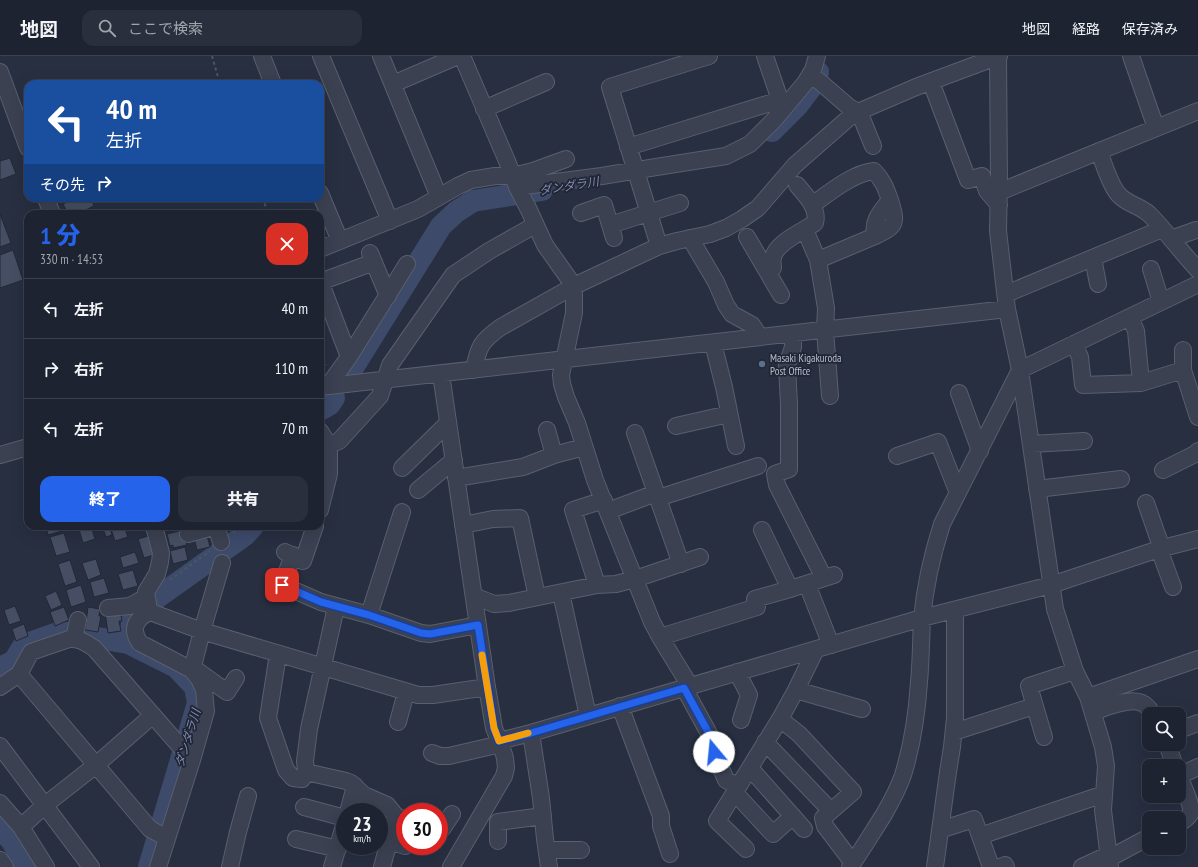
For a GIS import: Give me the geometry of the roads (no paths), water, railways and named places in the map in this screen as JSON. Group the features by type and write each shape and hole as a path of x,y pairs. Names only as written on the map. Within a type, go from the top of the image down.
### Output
{"street":[{"path":"262,56 272,80"},
{"path":"321,56 390,221"},
{"path":"381,56 439,197"},
{"path":"393,84 458,56"},
{"path":"462,56 515,181 545,245 574,286 574,313 561,375 562,384 606,506 652,622 687,687 712,739 714,752 726,780 736,789 773,834 793,816"},
{"path":"659,246 610,88 709,56"},
{"path":"628,147 780,100 765,56"},
{"path":"813,78 813,70 817,56"},
{"path":"474,370 477,353 482,343 501,327 574,286 659,246 710,234 726,228 758,208 796,165 858,112 998,56 998,231 1006,301 1020,370 1055,609 1075,671 1090,705 1103,748 1106,766 1103,810 1109,860"},
{"path":"1132,56 1156,128"},
{"path":"0,72 24,137"},
{"path":"813,78 849,107 858,112 873,146"},
{"path":"324,247 418,210 471,180 495,176 515,181 602,176 726,156 750,144 774,120 805,83 813,78"},
{"path":"484,108 546,82"},
{"path":"931,82 968,180 982,176 986,192 999,199"},
{"path":"999,199 1099,151 1198,110"},
{"path":"1099,151 1118,194 1125,201 1148,213 1198,270"},
{"path":"515,181 533,171 566,159"},
{"path":"812,205 838,186 861,175 874,171 880,177 890,200 875,222 875,236 818,260"},
{"path":"768,273 773,268 775,251 784,242 815,223 815,211 797,185"},
{"path":"324,202 340,241"},
{"path":"582,212 604,205 612,232 648,213 680,203"},
{"path":"329,445 339,441 380,396 390,365 453,275 489,251 535,224"},
{"path":"805,230 818,260 826,308 825,330 830,396"},
{"path":"324,387 825,330 1006,301 1093,258 1166,234 1196,230"},
{"path":"690,238 716,282 726,305 732,314 752,325 760,337"},
{"path":"747,238 781,295"},
{"path":"324,279 372,257 388,296"},
{"path":"1093,258 1098,284"},
{"path":"324,387 349,357 407,264"},
{"path":"1151,269 1161,302"},
{"path":"780,719 799,734 853,792 823,818 825,826 852,865 896,794 903,774 909,749 918,692 928,571 942,524 1020,370 1198,284"},
{"path":"324,291 349,357"},
{"path":"1130,317 1136,331 1141,383"},
{"path":"660,637 758,607 755,599 829,576 777,485 775,474 789,469 789,404 786,365 793,347 793,334"},
{"path":"713,343 736,446"},
{"path":"1074,344 1080,357 1083,385 1141,383 1183,370"},
{"path":"1183,350 1183,370 1198,417"},
{"path":"441,374 487,687 494,728 502,748 506,768 504,776 451,867"},
{"path":"959,393 980,451"},
{"path":"676,426 729,414"},
{"path":"402,468 448,423"},
{"path":"547,430 554,455"},
{"path":"635,433 681,564"},
{"path":"324,437 329,445 329,474 324,494"},
{"path":"1031,444 1084,441"},
{"path":"897,456 938,442 958,493"},
{"path":"456,478 524,467 554,455 584,447"},
{"path":"0,455 24,448"},
{"path":"1163,470 1198,452"},
{"path":"418,490 454,460"},
{"path":"597,585 573,510 606,506 657,496 752,472"},
{"path":"1037,489 1121,479"},
{"path":"1146,503 1173,587"},
{"path":"369,615 402,512"},
{"path":"463,525 494,519 520,518 537,597"},
{"path":"155,530 161,553 160,562 157,574 146,592 148,605 153,614 202,631 323,666 418,696 487,687"},
{"path":"188,534 202,530"},
{"path":"218,530 222,542"},
{"path":"314,530 303,561 289,553 282,585 321,602 369,615 421,633 430,634 478,625"},
{"path":"762,530 790,589"},
{"path":"432,753 440,756 449,756 492,746 499,741 531,733 925,617 1051,585 1161,549 1198,539"},
{"path":"474,596 494,604 508,603 597,585 616,584 700,557"},
{"path":"158,867 161,836 192,760 206,711 204,690 192,668 222,563"},
{"path":"746,849 717,821 823,647 807,584"},
{"path":"561,593 588,716"},
{"path":"108,608 148,605"},
{"path":"148,605 134,632 140,643 192,668 227,692 236,678"},
{"path":"278,654 268,718 286,770 293,778 302,779 306,772 305,761 309,729 336,607"},
{"path":"935,867 955,718 953,611"},
{"path":"0,687 19,674 31,652 69,639 76,631 82,641 94,648 192,760"},
{"path":"1090,705 1198,659"},
{"path":"1044,737 1029,686 1075,671"},
{"path":"737,672 749,695 741,720"},
{"path":"19,674 150,829 161,836"},
{"path":"796,690 862,708"},
{"path":"398,722 406,692"},
{"path":"1090,705 1116,704 1130,701 1140,702 1148,707"},
{"path":"620,706 661,816 661,826 670,854"},
{"path":"954,732 1034,706"},
{"path":"21,827 45,805 153,715"},
{"path":"1186,727 1198,723"},
{"path":"531,733 541,798 549,867"},
{"path":"766,742 831,811"},
{"path":"0,746 91,867"},
{"path":"1186,818 1194,810 1190,806 1179,776 1198,767"},
{"path":"750,768 804,829"},
{"path":"306,772 346,781 355,786 364,795 387,805 396,814"},
{"path":"350,803 355,786"},
{"path":"980,836 1104,794"},
{"path":"230,867 248,796"},
{"path":"0,803 21,827 46,867"},
{"path":"304,807 336,821"},
{"path":"448,820 452,814"},
{"path":"498,841 498,822 543,816"},
{"path":"940,830 974,819 991,867"},
{"path":"388,834 396,823"},
{"path":"296,839 336,849"},
{"path":"1082,867 1109,860 1142,842"},
{"path":"546,850 581,850"},
{"path":"334,867 337,855"},
{"path":"382,867 383,855"},
{"path":"0,860 5,867"},
{"path":"1000,867 1005,865 1006,867"}],"waterway":[{"name":"ダンダラ川","path":"772,131 797,106 813,85 818,72"},
{"name":"ダンダラ川","path":"351,371 441,226 456,212 473,201 542,190"},
{"name":"ダンダラ川","path":"324,408 329,405 334,398"},
{"name":"ダンダラ川","path":"149,867 198,703 195,687 176,667 128,643 134,614 245,535 249,530"},
{"name":"ダンダラ川","path":"0,668 14,661 24,645 61,632 128,643"},
{"path":"0,828 12,841 26,867"}],"place":[{"name":"Masaki Kigakuroda Post Office","path":"762,364"}]}
